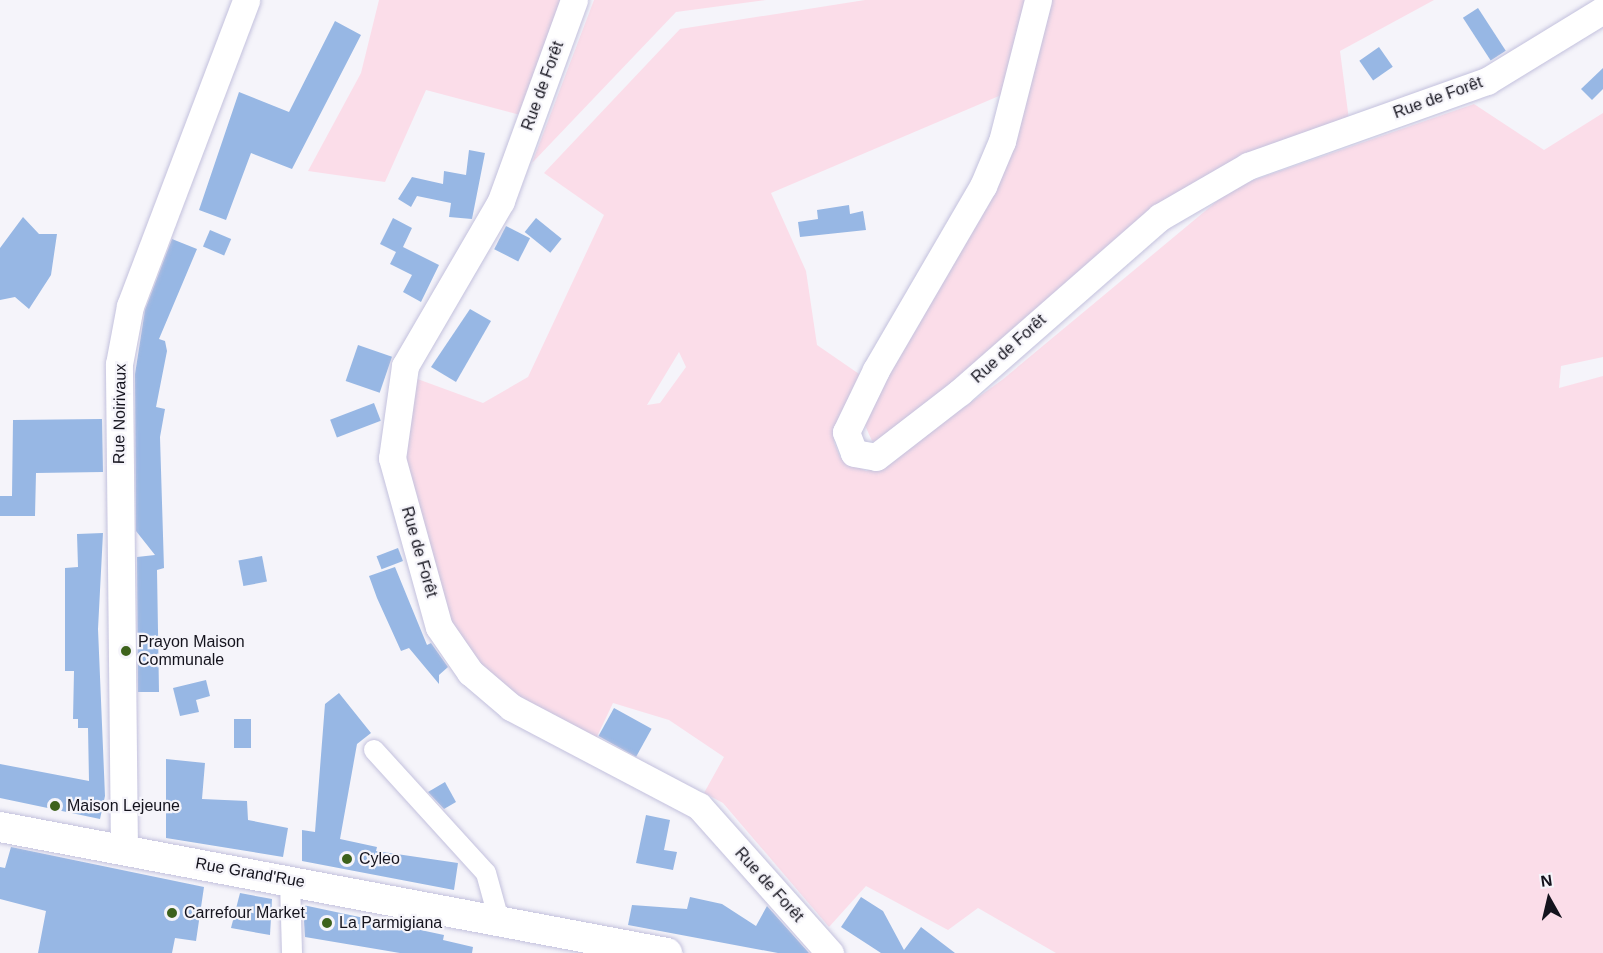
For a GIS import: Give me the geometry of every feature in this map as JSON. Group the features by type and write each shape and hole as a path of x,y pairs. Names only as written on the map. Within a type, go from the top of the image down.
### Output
{"main road":[{"name":"Rue Grand'Rue","path":"0,827 667,953"}],"street":[{"name":"Rue Noirivaux","path":"124,851 119,364 130,306 246,0"},
{"name":"Rue de Forêt","path":"574,0 501,201 405,366 395,469 439,627 470,672 511,707 699,806 830,953"},
{"name":"Rue de Forêt","path":"1038,0 998,150 846,432 854,453 876,457 960,393 1160,217 1248,166 1487,81 1603,10"},
{"path":"374,750 486,873 499,920"},
{"path":"290,881 292,953"}],"shaded area":[{"path":"379,0 561,0 524,116 426,90 385,182 308,171 361,73"},
{"path":"594,0 766,0 676,12 532,163"},
{"path":"865,0 1027,0 1006,93 771,193 806,271 817,345 862,376 834,430 834,442 840,457 866,471 881,467 1002,380 1234,187 1474,104 1544,150 1603,113 1603,357 1561,366 1559,388 1603,376 1603,953 1056,953 978,908 948,930 866,886 829,927 723,803 704,793 724,757 669,720 613,703 594,743 520,699 478,665 448,617 404,461 412,377 483,403 528,377 604,215 544,173 680,29","holes":["679,352 686,367 660,403 647,405"]},
{"path":"1049,0 1434,0 1340,51 1349,120 1254,151 888,444 872,441 864,423 875,389 987,199 1019,130"}],"building":[{"path":"1478,8 1506,51 1491,61 1463,18"},
{"path":"335,21 361,35 292,169 251,153 226,220 199,210 239,92 289,112"},
{"path":"1379,47 1393,67 1373,80 1359,61"},
{"path":"1603,68 1603,89 1592,100 1581,89"},
{"path":"469,150 485,153 472,219 449,217 451,203 417,196 411,207 398,199 412,177 443,184 444,171 466,175"},
{"path":"849,205 850,214 863,211 866,230 800,237 798,222 818,219 817,210"},
{"path":"23,217 39,234 57,234 51,275 29,309 15,297 0,300 0,248"},
{"path":"393,218 412,228 403,247 439,265 421,302 403,292 412,275 390,264 396,252 380,244"},
{"path":"536,218 562,239 550,253 525,232"},
{"path":"506,226 530,238 518,261 494,249"},
{"path":"210,230 231,239 224,256 203,247"},
{"path":"172,239 197,249 159,339 165,341 167,351 156,407 165,409 160,437 164,568 157,570 159,692 138,692 137,557 155,555 136,531 135,374 145,310"},
{"path":"470,309 491,321 456,382 431,367"},
{"path":"358,345 392,357 380,393 346,381"},
{"path":"374,403 381,421 337,438 330,420"},
{"path":"102,419 103,472 36,473 35,516 0,516 0,496 12,496 13,420"},
{"path":"103,533 98,629 105,796 100,819 0,798 0,764 89,781 88,728 78,728 78,719 73,719 74,671 65,671 65,568 78,567 77,534"},
{"path":"398,548 403,561 382,569 377,556"},
{"path":"262,556 267,582 243,586 238,561"},
{"path":"395,567 427,645 431,643 448,667 439,675 439,684 409,648 401,651 377,598 369,576"},
{"path":"206,680 210,696 196,700 199,712 180,716 173,688"},
{"path":"339,693 371,733 357,744 340,839 377,847 376,851 458,863 454,890 302,861 302,830 315,832 325,704"},
{"path":"614,708 652,729 636,757 598,736"},
{"path":"234,719 251,719 251,748 234,748"},
{"path":"166,759 205,763 202,799 247,801 248,820 288,828 283,857 166,838"},
{"path":"445,782 456,802 444,809 428,792"},
{"path":"646,815 670,820 664,850 677,852 673,870 636,863"},
{"path":"11,847 204,887 196,941 175,938 172,953 38,953 46,911 0,899 0,867 5,868"},
{"path":"240,893 272,899 270,935 231,928"},
{"path":"690,897 722,904 756,926 767,906 809,953 778,953 628,925 632,905 687,909"},
{"path":"861,897 883,911 904,950 921,927 955,953 881,953 841,927"},
{"path":"303,905 444,935 443,940 473,947 472,953 400,953 305,937"}],"place":[{"name":"Prayon Maison Communale","path":"126,651"},
{"name":"Maison Lejeune","path":"55,806"},
{"name":"Cyleo","path":"347,859"},
{"name":"Carrefour Market","path":"172,913"},
{"name":"La Parmigiana","path":"327,923"}]}
